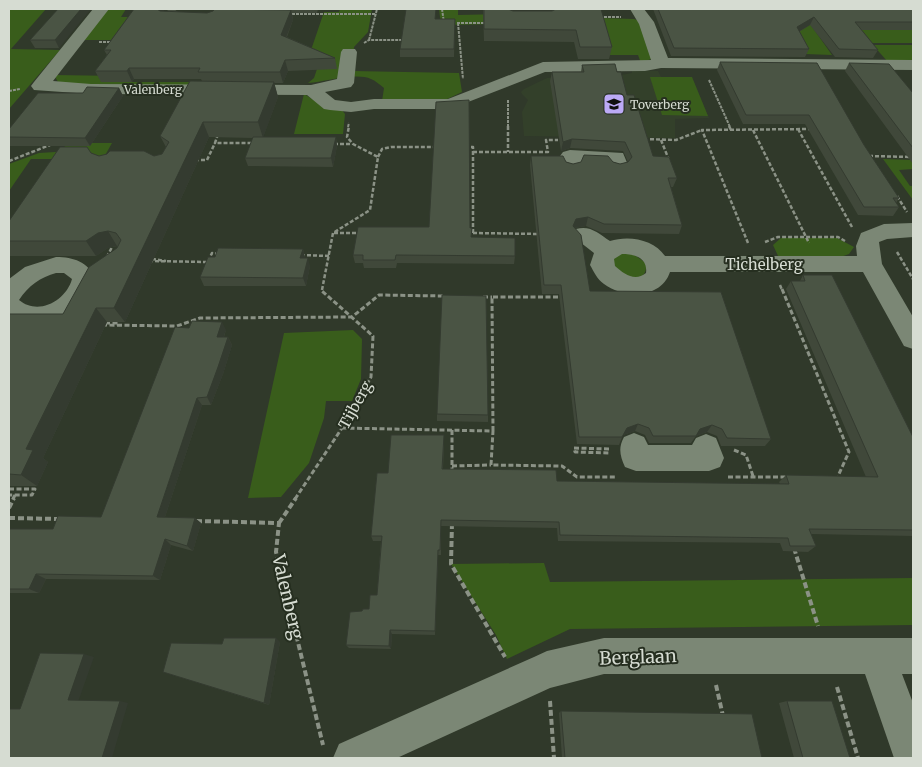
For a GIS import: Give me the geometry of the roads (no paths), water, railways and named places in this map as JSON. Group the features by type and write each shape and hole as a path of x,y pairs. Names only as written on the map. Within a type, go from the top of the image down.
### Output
{"street":[{"name":"Valenberg","path":"100,9 40,86 91,89 362,90"},
{"path":"639,13 646,22 661,63"},
{"path":"348,52 362,90"},
{"path":"362,90 450,104 543,67 645,66 661,63 913,65"},
{"path":"311,90 330,105 351,107 362,90"},
{"path":"572,165 570,156 616,157 618,165"},
{"path":"911,221 877,235 867,246 870,264 913,340"},
{"path":"584,234 608,251 636,241 648,252 660,280"},
{"name":"Tichelberg","path":"608,251 602,262 610,292 660,280 756,264 870,264"},
{"path":"60,325 79,289 81,272 75,268 49,261 26,276 10,294 12,310 20,314 36,316 53,312 79,289 112,252"},
{"path":"625,448 636,458 709,458 706,447"},
{"name":"Berglaan","path":"338,754 533,676 604,656 895,656"},
{"path":"895,656 913,755"}],"tunnel":[{"path":"171,13 174,9"}],"place":[{"name":"Toverberg","path":"614,104"}]}
